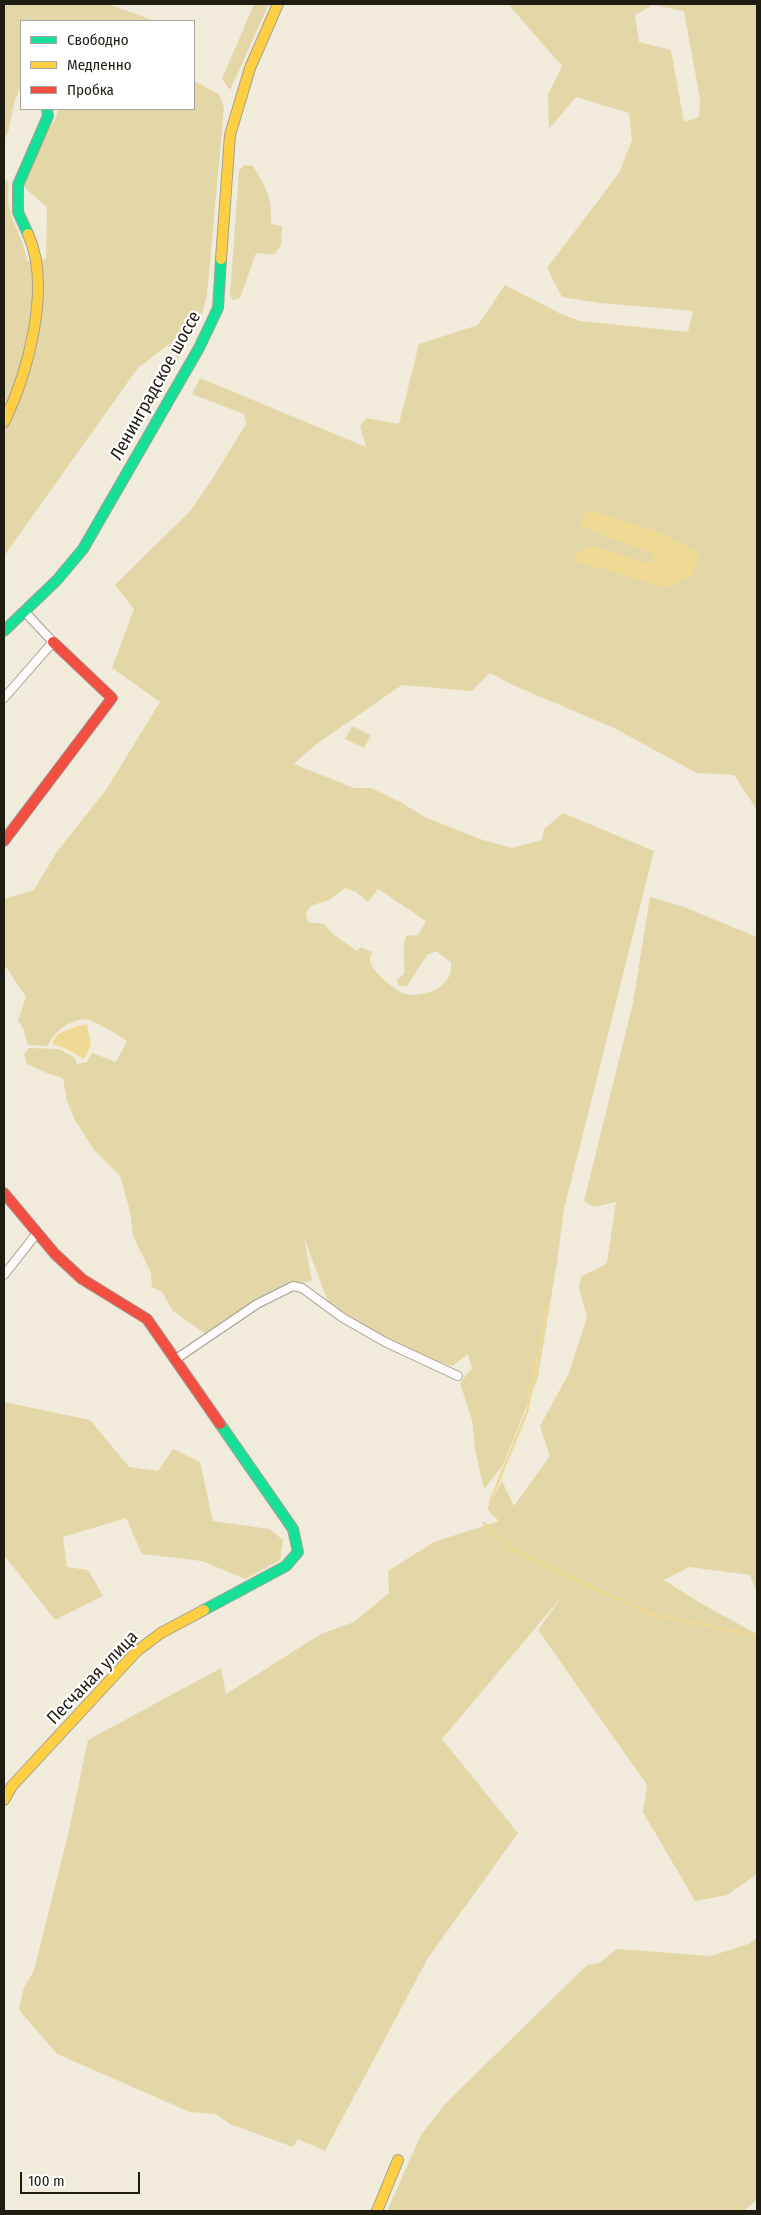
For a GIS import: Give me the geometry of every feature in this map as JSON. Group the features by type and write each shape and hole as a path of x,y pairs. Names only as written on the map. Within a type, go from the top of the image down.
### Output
{"street":[{"name":"Ленинградское шоссе","path":"4,631 57,580 83,549 199,348 218,308 230,135 236,108 249,68 278,4"},
{"path":"4,422 15,399 31,340 36,312 37,276 34,247 18,212 18,185 48,116 48,110"},
{"path":"4,841 112,698 24,612"},
{"path":"4,698 53,642"},
{"path":"4,1193 55,1254 82,1279 147,1319 176,1359 257,1304 293,1286 302,1288 343,1318 385,1342 458,1376"},
{"path":"4,1275 37,1233"},
{"name":"Песчаная улица","path":"4,1800 12,1786 137,1651 161,1633 286,1566 298,1552 293,1530 176,1359"},
{"path":"377,2211 398,2160"}],"shaded area":[{"path":"4,4 108,4 152,20 20,20 20,88 14,103 8,133 4,139"},
{"path":"254,4 269,4 230,90 222,79"},
{"path":"508,4 757,4 757,810 734,775 697,773 614,728 515,686 490,673 472,691 402,685 315,745 294,764 354,788 371,788 427,818 480,839 512,848 542,840 544,829 563,813 654,851 564,1209 538,1377 503,1465 484,1489 475,1450 472,1420 460,1383 472,1368 468,1354 452,1366 404,1350 330,1307 304,1238 312,1281 283,1286 210,1337 173,1311 162,1292 152,1287 151,1273 133,1236 130,1211 120,1176 94,1150 75,1120 67,1101 63,1078 27,1064 24,1055 29,1048 59,1049 74,1057 77,1064 87,1062 92,1053 116,1062 127,1041 98,1024 89,1020 83,1020 70,1023 64,1027 54,1036 48,1046 28,1045 23,1028 18,1020 26,997 4,964 4,899 34,890 56,853 106,790 160,702 112,668 134,609 115,585 190,511 246,424 244,414 192,394 200,378 366,447 360,426 366,418 399,424 419,344 478,325 505,285 561,314 580,321 688,332 693,311 600,303 562,297 547,268 619,173 632,140 629,113 576,97 549,129 548,95 562,66","holes":["653,5 684,11 700,99 699,117 684,122 671,50 639,42 635,15","345,888 356,892 368,902 378,889 426,921 418,935 406,936 404,974 397,979 399,986 407,986 427,955 436,951 451,962 448,979 432,991 418,995 406,994 384,980 374,969 370,960 372,952 361,947 357,951 334,935 324,924 308,922 306,913 310,906 329,900"]},
{"path":"195,82 219,94 224,108 207,295 202,315 178,360 169,344 137,369 4,556 4,177 9,185 8,197 11,216 22,241 27,261 46,259 47,207 24,187 37,147 56,118 58,110 195,110"},
{"path":"244,165 253,166 265,187 271,206 271,224 282,226 281,245 274,255 256,253 240,298 233,300 230,296 239,170"},
{"path":"588,510 653,530 696,551 699,559 692,575 667,588 575,561 577,553 592,546 647,563 653,562 654,557 652,553 580,525 583,514"},
{"path":"352,726 371,735 364,748 345,739"},
{"path":"650,897 684,907 757,937 757,1594 750,1575 689,1567 664,1580 702,1604 757,1634 757,1874 727,1895 695,1901 643,1812 647,1785 538,1630 564,1594 442,1739 518,1833 428,1958 325,2151 298,2139 293,2147 230,2124 216,2114 190,2112 57,2054 19,2010 23,1990 34,1970 68,1835 88,1740 221,1668 226,1694 321,1634 354,1622 389,1593 388,1571 434,1542 499,1521 487,1509 502,1481 514,1506 550,1456 540,1426 569,1373 587,1317 579,1288 581,1277 607,1263 616,1202 594,1207 584,1201 633,1003"},
{"path":"87,1024 91,1045 84,1059 67,1049 53,1044 54,1040 61,1033"},
{"path":"4,1402 90,1420 129,1467 158,1471 173,1449 200,1462 213,1521 269,1529 283,1540 280,1560 245,1579 202,1561 142,1554 126,1518 63,1537 67,1567 88,1570 103,1596 55,1620 4,1555"},
{"path":"757,1938 757,2199 744,2211 387,2211 421,2135 446,2103 587,1965 599,1963 617,1949 711,1956 748,1944"}],"waterway":[{"path":"490,1502 527,1412 548,1305"},
{"path":"484,1523 511,1549 650,1614 757,1636"}],"traffic: fast":[{"path":"28,234 18,212 18,185 48,116 47,110"},
{"path":"4,631 57,580 83,549 199,348 218,308 221,259"},
{"path":"204,1610 286,1566 298,1552 293,1529 220,1424"}],"traffic: slow":[{"path":"221,259 230,135 250,68 278,4"},
{"path":"4,422 21,379 34,329 38,278 35,255 28,234"},
{"path":"4,1800 12,1786 137,1651 161,1633 204,1610"},
{"path":"377,2211 398,2160"}],"traffic: jam":[{"path":"4,841 112,698 53,642"},
{"path":"4,1193 55,1254 82,1279 147,1319 220,1424"}]}
